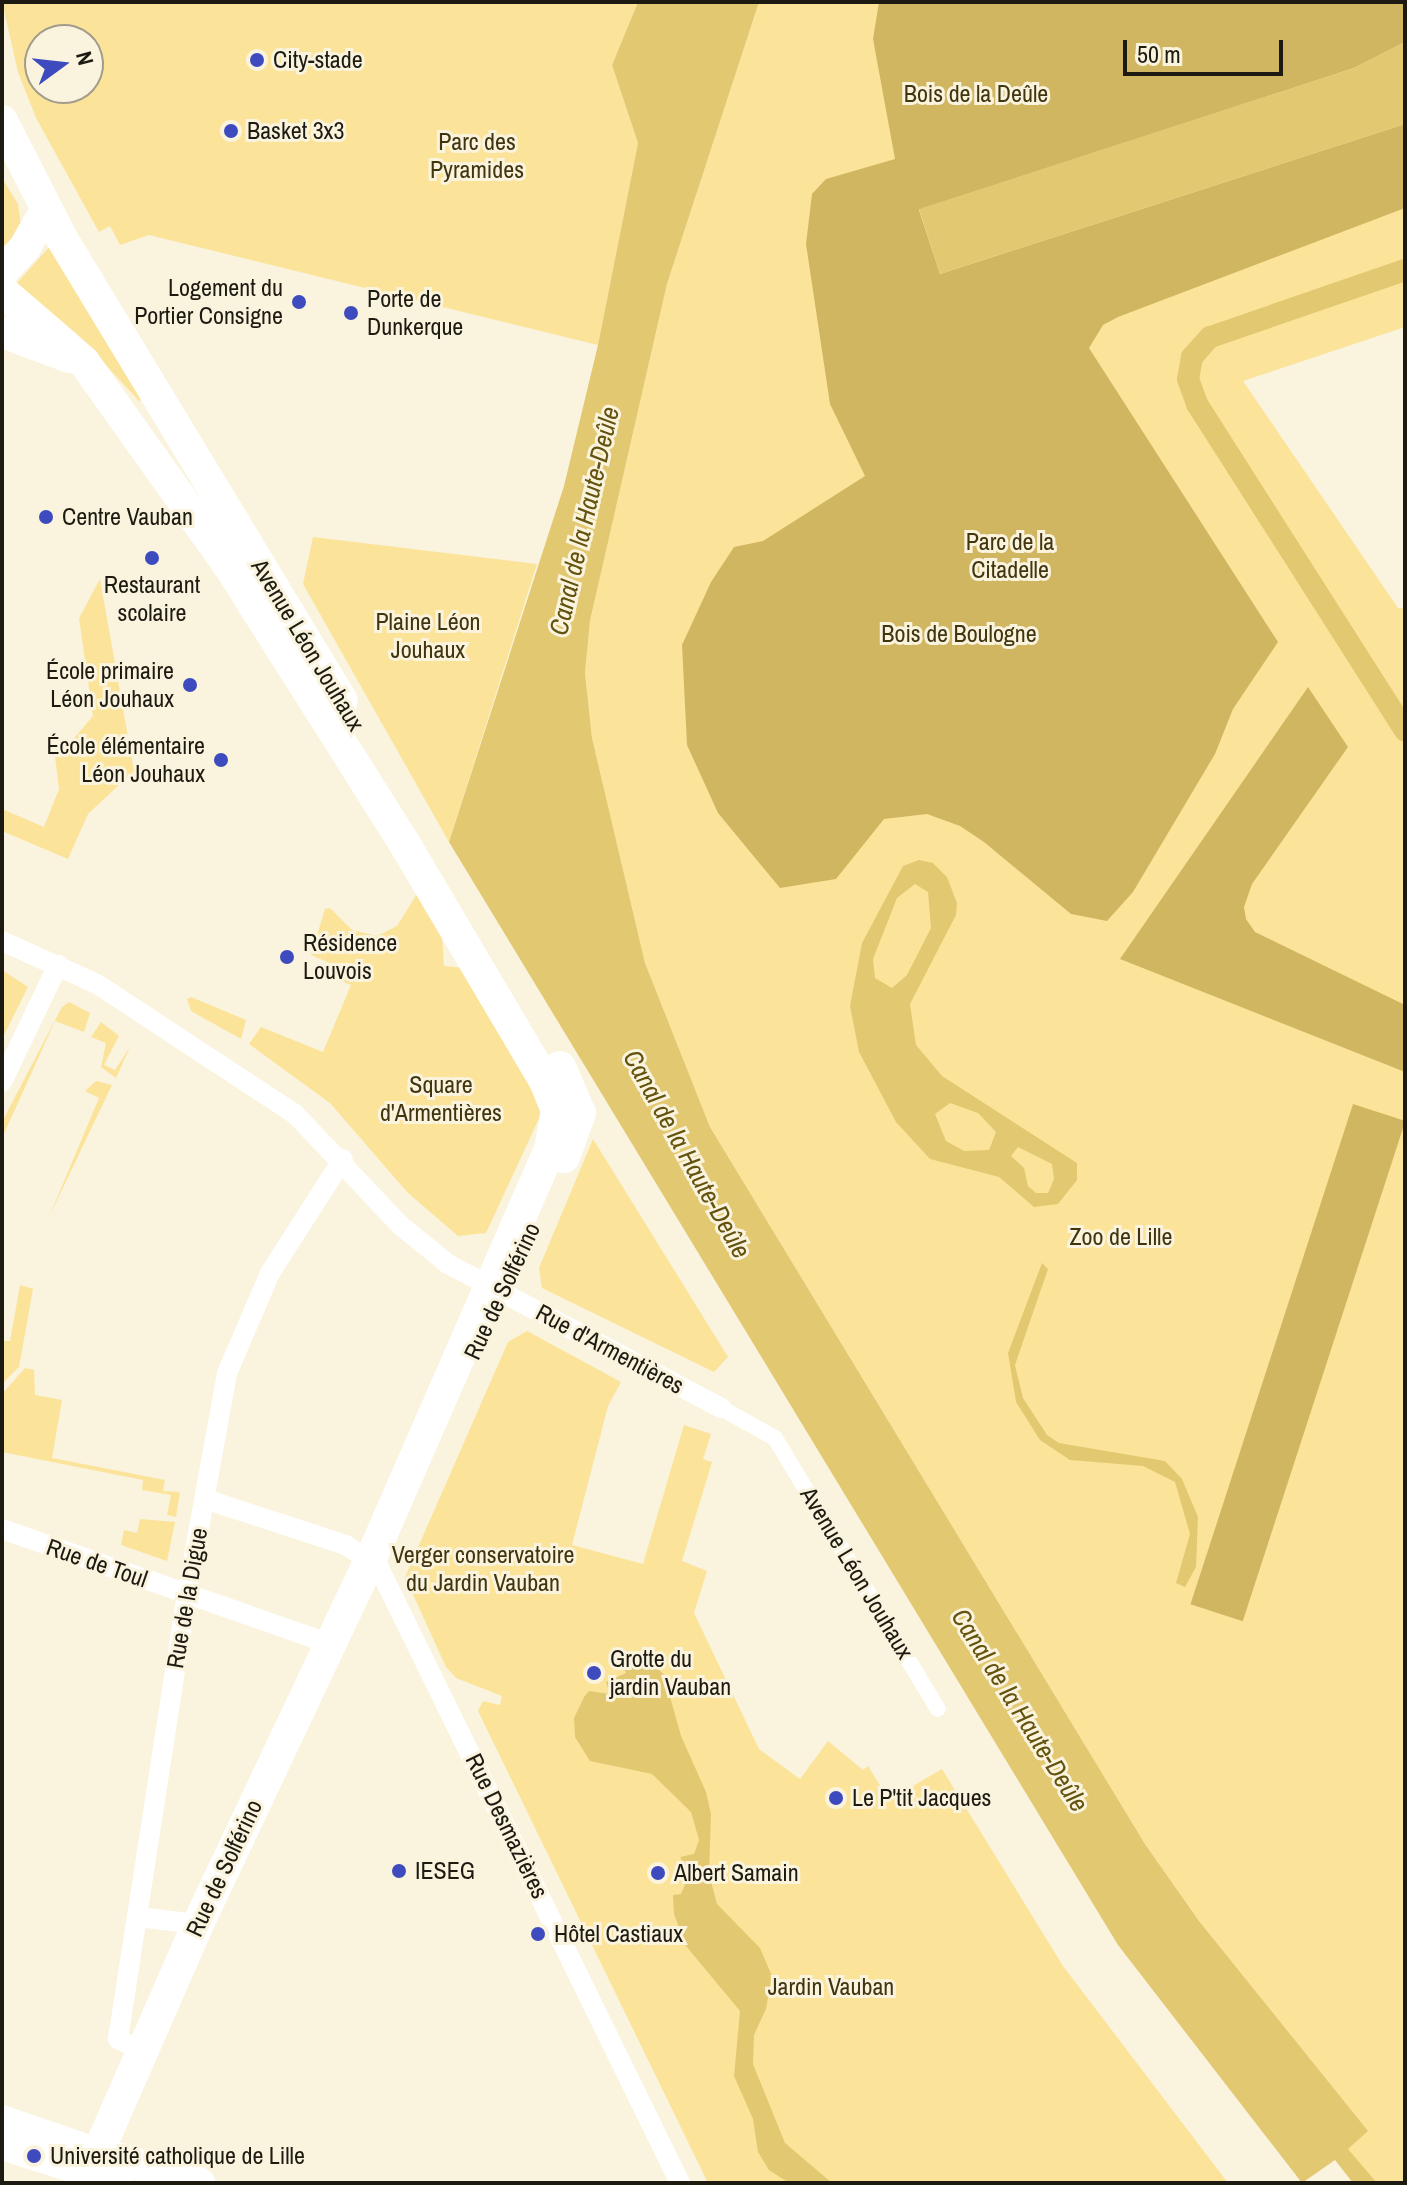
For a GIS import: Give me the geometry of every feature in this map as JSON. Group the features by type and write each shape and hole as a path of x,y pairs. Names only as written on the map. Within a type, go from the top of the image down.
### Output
{"main road":[{"name":"Avenue Léon Jouhaux","path":"2,121 40,198 568,1108"},
{"name":"Avenue Léon Jouhaux","path":"2,157 40,198"},
{"path":"2,272 25,247 40,198"},
{"name":"Avenue Léon Jouhaux","path":"2,291 84,362 222,556 339,736 545,1081 568,1108"},
{"path":"2,332 84,362"},
{"name":"Rue de Solférino","path":"98,2173 141,2051 198,1924 328,1643 371,1558 404,1508 495,1290 575,1134 568,1108"},
{"path":"2,2119 98,2173"},
{"path":"2,2146 98,2173 199,2183"}],"street":[{"name":"Rue d'Armentières","path":"2,941 97,984 295,1114 343,1159 413,1237 495,1290 775,1438"},
{"path":"2,1082 58,965"},
{"name":"Rue de la Digue","path":"141,2051 118,2039 187,1594 227,1373 245,1323 292,1235 343,1159"},
{"name":"Avenue Léon Jouhaux","path":"775,1438 938,1709"},
{"path":"205,1499 371,1558"},
{"name":"Rue de Toul","path":"2,1529 328,1643"},
{"name":"Rue Desmazières","path":"371,1558 392,1590 680,2183"},
{"path":"137,1917 198,1924"}],"green space":[{"name":"Parc des Pyramides","path":"2,2 638,2 612,65 638,143 598,345 149,235 120,245 110,226 99,232 31,104 104,104 104,24 24,24 24,87"},
{"name":"Parc de la Citadelle","path":"759,2 1405,2 1405,42 1354,68 919,210 940,274 1405,124 1405,327 1243,381 1398,608 1405,608 1405,2183 1377,2183 1350,2153 1347,2148 1367,2131 1199,1921 1145,1844 710,1127 645,963 592,738 585,673 590,621 667,284"},
{"name":"Bois de Boulogne","path":"879,2 1405,2 1405,42 1354,68 919,210 940,274 1405,124 1405,208 1118,317 1103,325 1089,348 1278,642 1233,709 1215,754 1133,892 1107,921 1071,914 984,842 960,826 927,814 884,819 836,879 780,888 718,813 687,745 682,645 711,582 734,547 763,541 865,476 830,404 806,244 812,194 826,179 895,159 873,39"},
{"path":"2,178 18,204 21,225 2,258"},
{"path":"50,246 144,398 139,401 78,335 17,283"},
{"name":"Plaine Léon Jouhaux","path":"313,537 537,564 449,842 303,584"},
{"path":"100,579 134,771 88,814 68,859 2,831 2,809 44,827 59,789 54,748 69,744 93,716 79,618"},
{"path":"1308,687 1348,747 1252,884 1244,907 1246,919 1255,932 1405,1005 1405,1072 1120,959"},
{"name":"Square d'Armentières","path":"417,894 442,937 444,966 464,968 535,1085 542,1112 486,1233 458,1236 407,1192 330,1103 249,1044 261,1027 323,1052 351,985 332,977 337,966 311,955 325,909 330,908 352,930 377,936 397,926"},
{"path":"2,970 28,987 2,1039"},
{"path":"191,997 246,1020 241,1039 191,1011 187,999"},
{"path":"69,1002 90,1013 84,1032 55,1021 2,1138 2,1122 62,1007"},
{"path":"101,1022 119,1036 104,1065 115,1070 130,1047 116,1078 101,1067 106,1043 91,1037"},
{"path":"96,1081 112,1085 49,1217 99,1098 85,1091"},
{"path":"1353,1104 1405,1122 1243,1621 1190,1604"},
{"path":"593,1139 728,1357 714,1372 542,1288 539,1268"},
{"path":"20,1285 33,1289 19,1367 2,1384 2,1341 10,1341"},
{"name":"Jardin Vauban","path":"527,1331 621,1382 608,1406 572,1545 643,1564 684,1425 711,1434 703,1459 712,1462 682,1561 707,1571 694,1613 759,1749 800,1779 828,1741 863,1770 868,1766 889,1800 942,1769 1063,1966 1228,2183 708,2183 478,1711 483,1701 500,1705 502,1696 456,1678 446,1667 405,1577 508,1342"},
{"path":"25,1368 34,1370 35,1395 62,1400 52,1458 165,1480 163,1491 180,1492 176,1517 167,1515 171,1495 142,1490 143,1480 2,1452 2,1394"},
{"path":"140,1519 175,1522 167,1561 121,1545 124,1530 137,1533"}],"water":[{"name":"Canal de la Haute-Deûle","path":"638,2 759,2 667,284 590,621 585,673 592,738 645,963 710,1127 1145,1844 1199,1921 1368,2131 1348,2149 1377,2183 1353,2183 1335,2160 1302,2183 1118,1945 449,842 564,486 598,345 638,143 612,65"},
{"path":"1405,42 1405,124 940,274 919,209 1354,68"},
{"path":"919,860 933,863 947,877 957,903 956,915 910,1004 916,1045 942,1076 1077,1163 1077,1180 1058,1204 1034,1207 999,1177 930,1159 896,1122 859,1052 850,1006 862,943 903,866","holes":["915,884 928,892 931,928 907,975 892,988 875,978 873,959 897,898","950,1103 978,1113 996,1132 989,1150 964,1151 946,1141 935,1114","1018,1147 1052,1164 1054,1179 1048,1193 1036,1193 1028,1186 1024,1168 1011,1156"]},
{"path":"1042,1263 1048,1269 1015,1365 1023,1398 1047,1435 1059,1443 1165,1461 1182,1479 1198,1517 1196,1567 1185,1587 1176,1583 1190,1534 1175,1482 1143,1466 1070,1460 1040,1440 1016,1402 1008,1353"},
{"path":"643,1652 664,1675 681,1736 706,1792 711,1814 709,1874 717,1904 760,1948 772,1976 766,2009 754,2035 753,2064 785,2143 832,2183 789,2183 769,2170 758,2152 753,2119 734,2076 740,2011 686,1946 674,1914 673,1895 681,1894 690,1873 680,1857 694,1854 699,1840 691,1812 652,1774 590,1761 575,1737 574,1718 584,1697 589,1691 610,1694 606,1682 626,1673 619,1658"}],"waterway":[{"path":"1405,270 1210,337 1192,357 1188,379 1197,404 1405,730"}],"place":[{"name":"City-stade","path":"257,60"},
{"name":"Basket 3x3","path":"231,131"},
{"name":"Logement du Portier Consigne","path":"299,302"},
{"name":"Porte de Dunkerque","path":"351,313"},
{"name":"Centre Vauban","path":"46,517"},
{"name":"Restaurant scolaire","path":"152,558"},
{"name":"École primaire Léon Jouhaux","path":"190,685"},
{"name":"École élémentaire Léon Jouhaux","path":"221,760"},
{"name":"Résidence Louvois","path":"287,957"},
{"name":"Grotte du jardin Vauban","path":"594,1673"},
{"name":"Le P'tit Jacques","path":"836,1798"},
{"name":"IESEG","path":"399,1871"},
{"name":"Albert Samain","path":"658,1873"},
{"name":"Hôtel Castiaux","path":"538,1934"},
{"name":"Université catholique de Lille","path":"34,2156"}],"park label":[{"name":"Bois de la Deûle","path":"976,94"},
{"name":"Zoo de Lille","path":"1121,1237"},
{"name":"Verger conservatoire du Jardin Vauban","path":"483,1569"}]}
